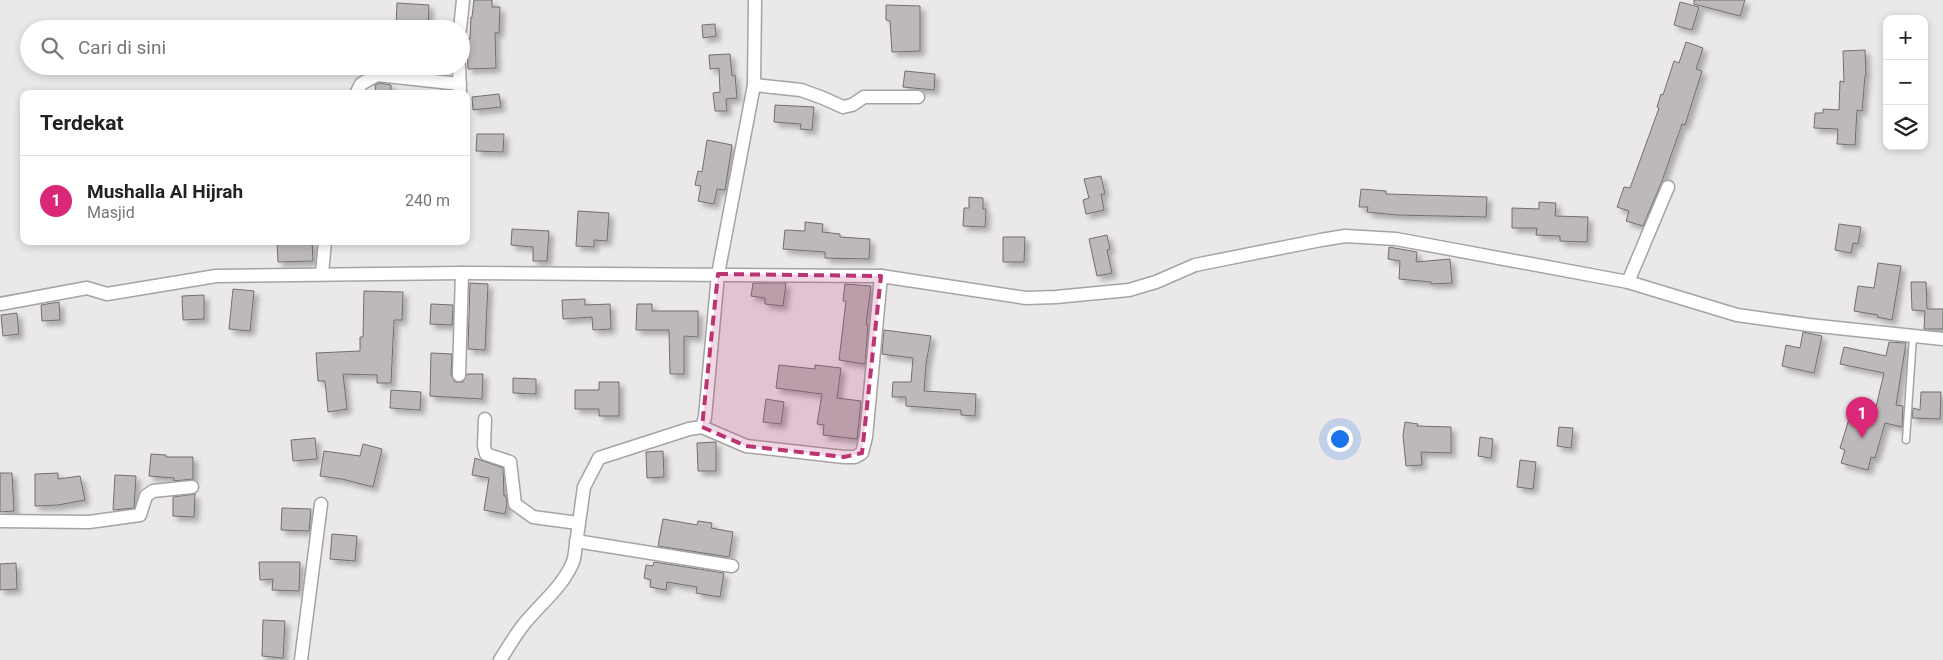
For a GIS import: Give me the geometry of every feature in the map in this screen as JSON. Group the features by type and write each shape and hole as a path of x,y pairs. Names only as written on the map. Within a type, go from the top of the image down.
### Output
{"street":[{"path":"461,20 463,0"},
{"path":"702,427 705,417 718,274 754,85 755,0"},
{"path":"358,90 361,84 378,75 460,89 459,75"},
{"path":"754,85 801,90 843,107 852,105 864,97 918,97"},
{"path":"1628,282 1668,187"},
{"path":"0,304 87,288 107,294 216,276 462,272 881,276 1026,298 1056,298 1129,290 1156,282 1184,268 1215,260 1321,240 1354,236 1396,238 1628,282 1737,315 1943,339"},
{"path":"322,274 325,245"},
{"path":"459,375 462,272"},
{"path":"500,660 523,624 564,579 570,569 574,559 584,486 599,458 689,429 702,427 736,443 755,448 844,458 855,457 862,453 866,437 881,276"},
{"path":"485,419 484,446 486,454 510,462 515,504 533,516 578,523"},
{"path":"0,522 89,522 140,515 146,496 153,491 192,487"},
{"path":"301,660 321,504"},
{"path":"576,541 732,566"}],"lane":[{"path":"1906,440 1913,337"}],"highlighted area":[{"path":"718,274 881,276 862,453 844,457 746,446 702,427"}],"building":[{"path":"474,0 492,0 492,7 500,7 499,33 495,33 496,68 470,69"},
{"path":"1694,0 1745,0 1740,16 1694,4"},
{"path":"1680,2 1699,7 1692,30 1674,25"},
{"path":"397,3 429,5 428,20 396,20"},
{"path":"886,5 920,6 920,51 892,52 890,21 886,20"},
{"path":"715,24 716,36 703,38 702,25"},
{"path":"1686,42 1703,48 1696,69 1702,71 1685,125 1682,124 1662,181 1643,226 1626,221 1629,211 1617,207 1624,187 1630,188 1659,108 1657,107 1661,94 1663,95 1674,61 1679,63"},
{"path":"1865,50 1866,76 1862,111 1857,110 1855,145 1837,144 1838,129 1814,128 1815,113 1823,113 1823,109 1839,110 1840,81 1844,82 1843,51"},
{"path":"730,54 732,76 735,75 737,98 726,99 727,111 715,111 713,93 720,92 719,68 710,69 709,55"},
{"path":"905,71 935,74 934,90 903,87"},
{"path":"379,83 391,85 391,90 376,90 375,85"},
{"path":"499,94 501,107 473,110 472,97"},
{"path":"775,105 814,107 812,130 800,129 801,124 774,122"},
{"path":"477,134 504,134 503,152 476,151"},
{"path":"707,140 732,145 725,190 717,189 714,204 698,201 701,186 695,185 698,171 702,172"},
{"path":"1101,176 1105,194 1101,194 1104,210 1086,214 1083,200 1089,198 1084,179"},
{"path":"1361,189 1386,191 1386,194 1487,197 1486,217 1397,215 1367,212 1368,207 1359,207"},
{"path":"969,197 983,198 983,209 986,209 985,227 963,226 964,208 969,208"},
{"path":"1539,202 1556,203 1555,216 1588,217 1587,242 1560,241 1560,236 1536,235 1537,228 1512,228 1512,208 1539,209"},
{"path":"578,211 609,213 607,241 594,240 594,247 576,246"},
{"path":"805,222 823,224 822,232 840,234 840,237 870,239 869,259 825,258 825,252 783,249 785,230 805,231"},
{"path":"1839,224 1861,227 1858,244 1853,243 1851,253 1835,250"},
{"path":"512,229 549,231 547,261 533,261 533,247 511,245"},
{"path":"1107,235 1110,249 1107,250 1112,273 1097,276 1089,239"},
{"path":"1003,237 1025,237 1024,262 1003,262"},
{"path":"277,245 312,245 313,261 278,262"},
{"path":"1389,247 1417,252 1416,262 1450,259 1452,283 1431,284 1431,282 1399,279 1400,261 1388,259"},
{"path":"1878,263 1901,266 1892,320 1877,317 1878,315 1854,311 1858,286 1874,288"},
{"path":"1911,282 1926,282 1927,309 1943,309 1943,329 1924,329 1925,311 1912,310"},
{"path":"470,283 488,284 485,350 468,349"},
{"path":"753,283 786,283 783,306 765,304 765,298 751,296"},
{"path":"845,284 871,286 866,325 868,325 865,364 839,360 846,301 843,301"},
{"path":"233,289 254,291 250,331 229,329"},
{"path":"364,291 403,292 402,320 394,320 391,383 377,383 377,375 343,374 347,409 328,412 325,381 318,381 316,353 360,351 360,337 363,337"},
{"path":"204,295 204,319 183,320 182,296"},
{"path":"585,299 585,305 610,304 611,329 593,330 592,317 563,319 562,300"},
{"path":"59,302 60,320 42,321 41,305"},
{"path":"431,304 453,305 452,325 430,324"},
{"path":"637,304 652,304 652,311 698,311 698,337 684,336 684,374 670,374 669,330 636,330"},
{"path":"17,313 19,334 3,336 1,315"},
{"path":"884,330 931,336 924,391 976,394 975,416 961,415 961,410 906,406 906,397 892,397 893,382 911,382 913,358 882,354"},
{"path":"1803,332 1822,336 1814,373 1782,366 1786,345 1800,348"},
{"path":"1889,342 1906,343 1896,405 1903,406 1902,427 1885,423 1875,458 1871,457 1868,470 1841,463 1845,450 1840,448 1849,419 1872,424 1884,373 1840,364 1844,347 1886,356"},
{"path":"431,353 452,354 451,375 455,382 463,382 467,374 483,374 482,399 430,396"},
{"path":"779,365 815,369 815,365 841,368 837,398 861,401 857,439 823,435 824,425 817,424 822,394 776,388"},
{"path":"513,378 536,379 536,394 513,393"},
{"path":"599,382 619,382 619,416 599,416 599,409 575,409 575,390 599,390"},
{"path":"391,390 421,392 420,410 390,408"},
{"path":"1921,392 1941,392 1940,419 1912,418 1913,408 1920,410"},
{"path":"766,399 784,402 781,424 763,422"},
{"path":"1405,422 1418,424 1417,426 1451,427 1451,453 1421,452 1422,465 1406,466 1403,435"},
{"path":"1559,427 1573,428 1571,448 1557,446"},
{"path":"1480,437 1493,439 1491,458 1478,456"},
{"path":"315,438 317,459 293,461 291,440"},
{"path":"716,442 716,471 698,471 697,443"},
{"path":"363,444 382,449 373,487 342,479 320,476 324,451 360,456"},
{"path":"663,451 664,477 647,478 646,452"},
{"path":"151,454 166,455 166,457 193,457 193,479 174,481 174,478 149,476"},
{"path":"475,458 503,468 504,496 506,496 507,504 505,514 484,510 489,478 472,475"},
{"path":"1520,460 1536,462 1533,489 1517,487"},
{"path":"0,473 12,473 14,511 0,512"},
{"path":"58,473 58,479 80,476 85,500 58,505 35,506 35,474"},
{"path":"115,475 136,476 134,508 113,510"},
{"path":"195,494 194,517 173,516 173,497"},
{"path":"282,508 311,509 309,531 281,530"},
{"path":"663,519 697,525 698,521 712,523 711,528 733,532 729,557 658,546"},
{"path":"332,534 357,536 355,561 330,559"},
{"path":"259,562 300,562 299,591 272,590 273,579 260,580"},
{"path":"654,562 724,573 720,597 696,593 697,587 667,582 666,590 650,587 651,580 644,578 646,565 653,566"},
{"path":"16,563 17,589 0,590 0,564"},
{"path":"263,620 285,621 283,658 262,656"}],"place":[{"name":"Mushalla Al Hijrah","path":"1862,438"}]}
